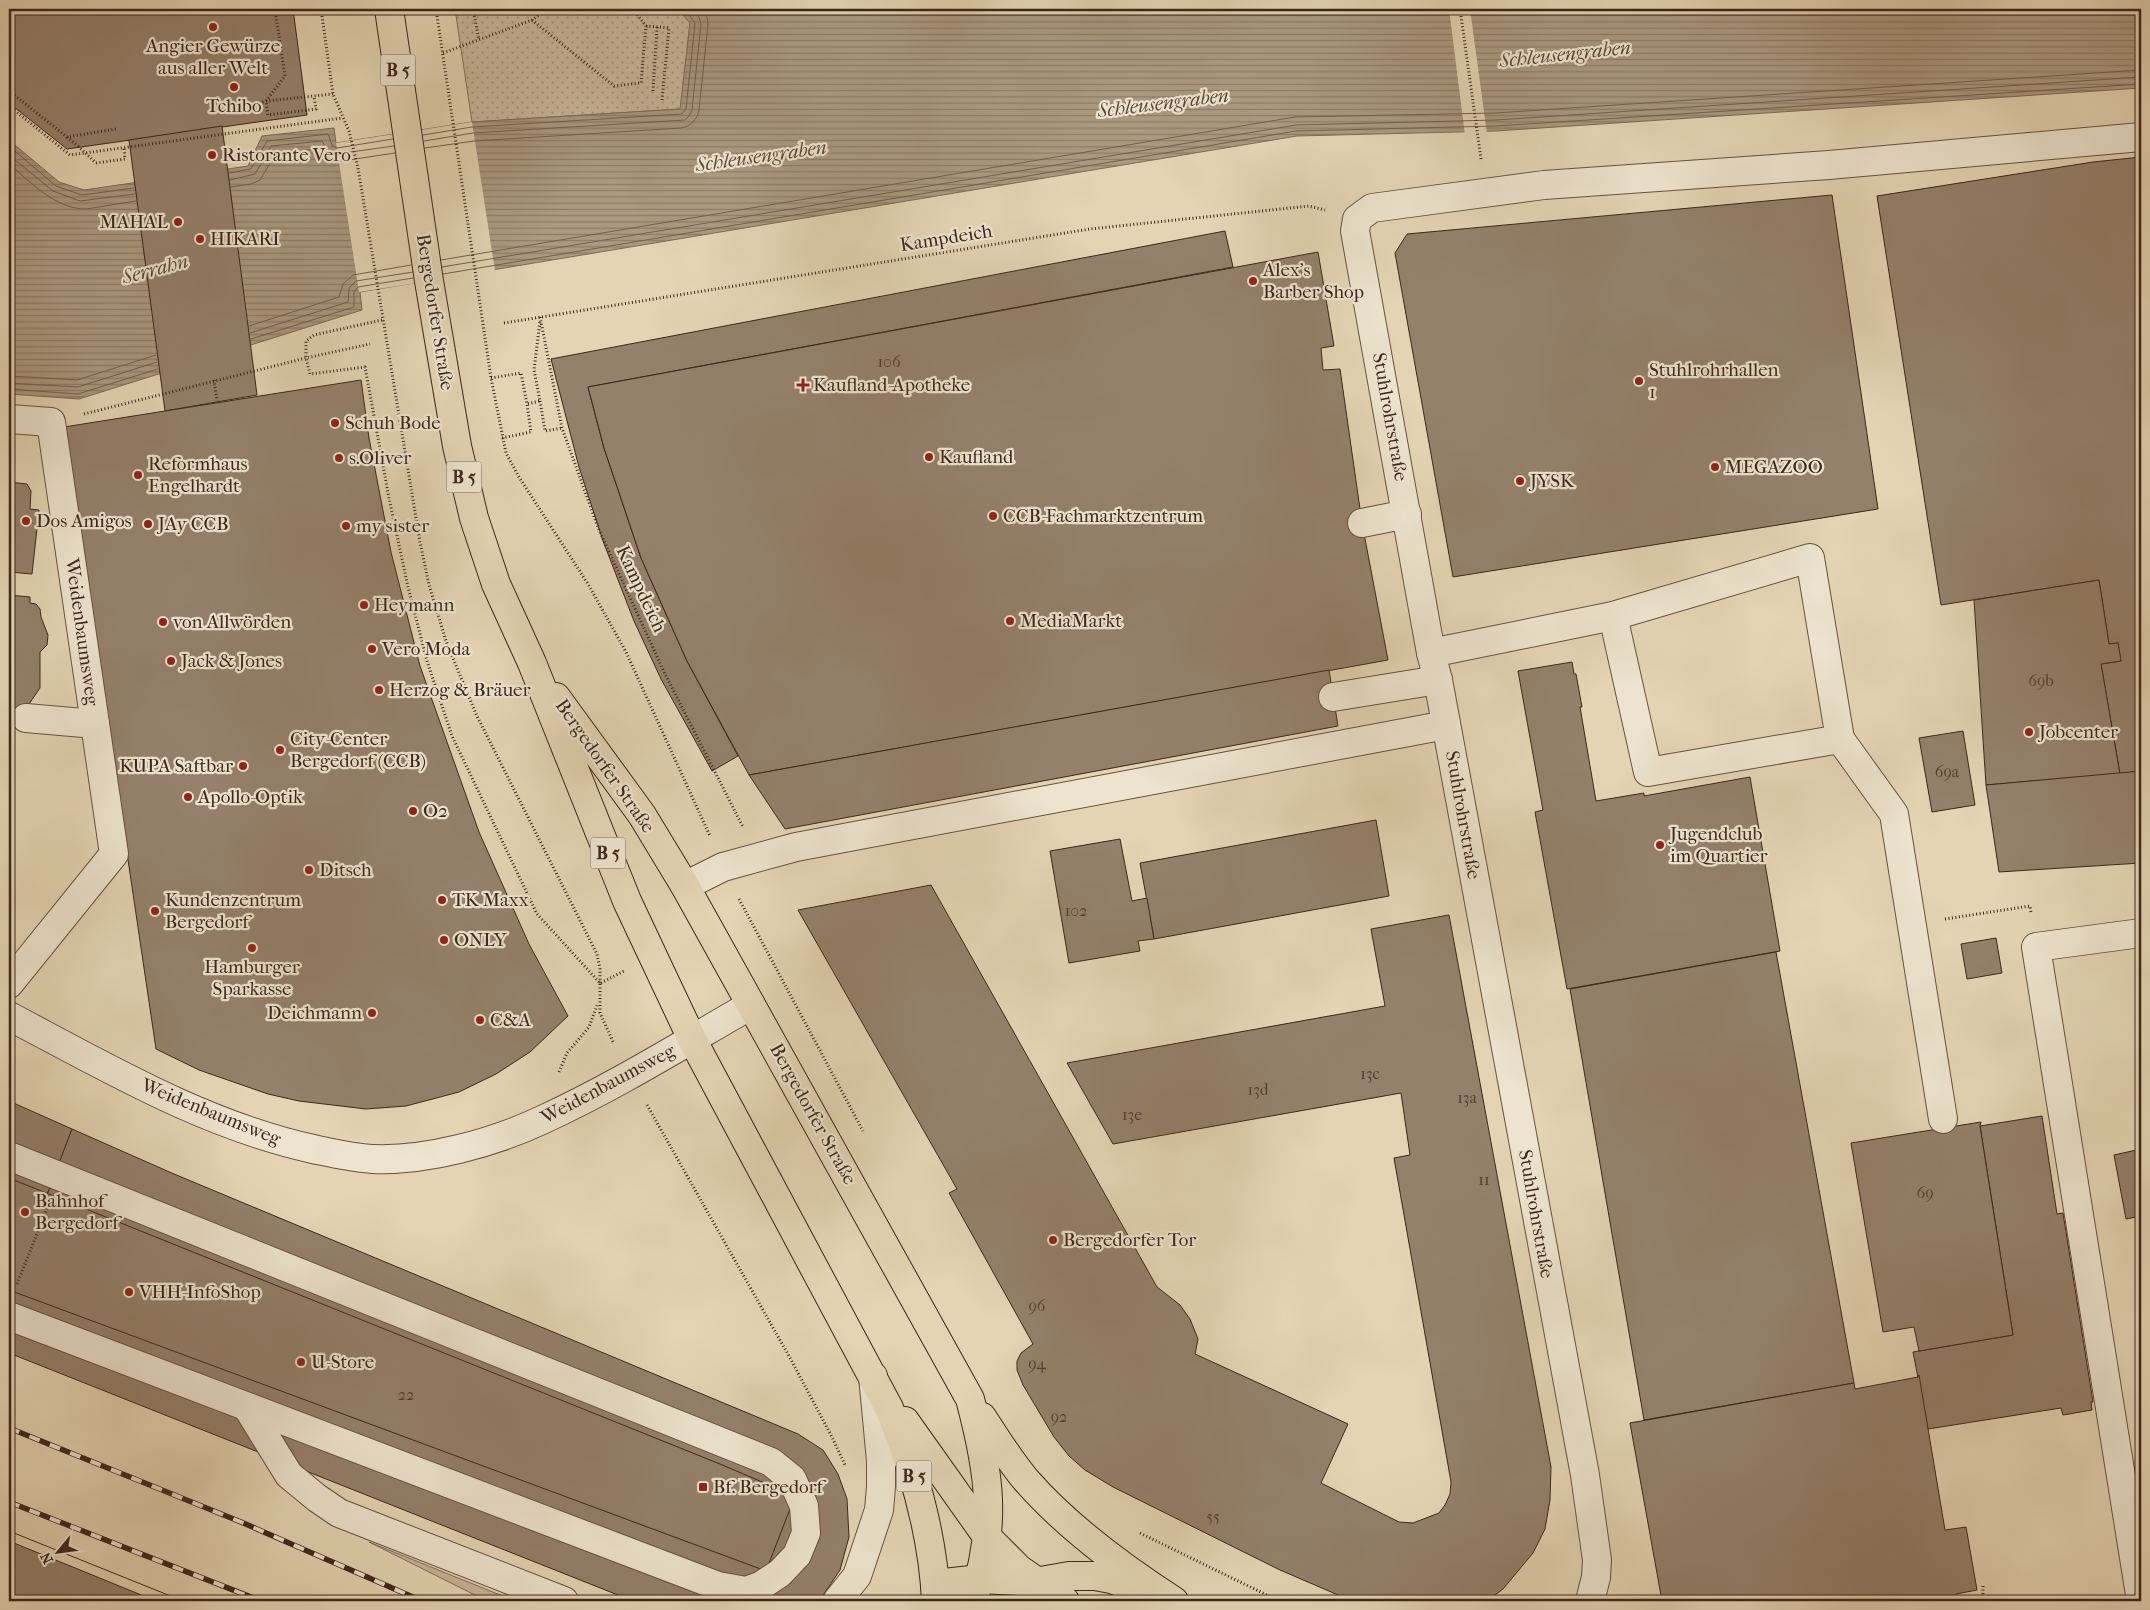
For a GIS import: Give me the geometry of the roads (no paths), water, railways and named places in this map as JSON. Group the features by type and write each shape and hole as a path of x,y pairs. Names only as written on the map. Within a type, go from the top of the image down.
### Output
{"main road":[{"name":"Bergedorfer Straße","path":"389,9 429,281 457,446 474,518 496,584 532,663 627,901 692,1039 732,1118 872,1375 902,1439 914,1476 927,1531 936,1593"},
{"name":"Bergedorfer Straße","path":"532,663 642,815 685,886 970,1399 982,1444 987,1476 988,1538 977,1590"},
{"path":"872,1375 988,1538 1035,1582 1065,1601"},
{"path":"970,1399 1025,1479 1049,1504 1132,1574 1174,1601"},
{"path":"936,1593 977,1590 1069,1576 1095,1576 1111,1579 1144,1590 1168,1601"}],"street":[{"name":"Stuhlrohrstraße","path":"1590,1601 1597,1560 1594,1531 1438,680 1431,653 1355,231 1357,219 1364,212 1372,208 1544,185 1829,166 2141,137"},
{"name":"Weidenbaumsweg","path":"9,419 51,422 95,724 120,852 9,984"},
{"path":"1362,523 1407,514"},
{"path":"1431,653 1613,616 1810,558 1840,739 1894,814 1944,1119"},
{"path":"1613,616 1648,772 1840,739"},
{"path":"1334,697 1438,680"},
{"name":"Weidenbaumsweg","path":"26,718 95,724"},
{"path":"685,886 724,867 796,847 1446,725"},
{"path":"2141,933 2036,947 2141,1601"},
{"name":"Weidenbaumsweg","path":"9,1016 145,1087 239,1127 292,1144 331,1153 371,1159 429,1155 481,1143 541,1121 630,1074 751,1005"},
{"path":"9,1156 771,1462 792,1479 804,1506 806,1533 798,1555 780,1573 747,1596 9,1316"},
{"path":"837,1601 856,1576 879,1510 881,1462 872,1375"},
{"path":"247,1407 289,1475 339,1513 564,1601"}],"water":[{"path":"678,9 2141,9 2141,88 1496,131 1297,136 360,292 362,310 79,399 9,394 9,140 59,182 84,190 248,166 262,136 334,128 336,143 472,122 680,109 690,23"}],"tram line":[{"path":"9,1531 183,1601"}],"railway":[{"path":"9,1428 241,1522 422,1601"},
{"path":"9,1502 261,1601"}],"place":[{"name":"Angier Gewürze aus aller Welt","path":"213,27"},
{"name":"Tchibo","path":"234,87"},
{"name":"Ristorante Vero","path":"212,155"},
{"name":"MAHAL","path":"178,222"},
{"name":"HIKARI","path":"200,239"},
{"name":"Alex's Barber Shop","path":"1253,281"},
{"name":"Stuhlrohrhallen 1","path":"1639,381"},
{"name":"Kaufland-Apotheke","path":"803,385"},
{"name":"Schuh Bode","path":"335,423"},
{"name":"Kaufland","path":"929,457"},
{"name":"s.Oliver","path":"339,458"},
{"name":"MEGAZOO","path":"1715,467"},
{"name":"Reformhaus Engelhardt","path":"138,475"},
{"name":"JYSK","path":"1520,481"},
{"name":"CCB-Fachmarktzentrum","path":"993,516"},
{"name":"Dos Amigos","path":"26,521"},
{"name":"JAy CCB","path":"148,524"},
{"name":"my sister","path":"346,526"},
{"name":"Heymann","path":"364,605"},
{"name":"MediaMarkt","path":"1010,621"},
{"name":"von Allwörden","path":"163,622"},
{"name":"Vero Moda","path":"372,649"},
{"name":"Jack & Jones","path":"171,661"},
{"name":"Herzog & Bräuer","path":"379,690"},
{"name":"Jobcenter","path":"2029,732"},
{"name":"City-Center Bergedorf (CCB)","path":"280,750"},
{"name":"KUPA Saftbar","path":"243,766"},
{"name":"Apollo-Optik","path":"188,797"},
{"name":"O2","path":"413,811"},
{"name":"Jugendclub im Quartier","path":"1660,845"},
{"name":"Ditsch","path":"309,870"},
{"name":"TK Maxx","path":"442,900"},
{"name":"Kundenzentrum Bergedorf","path":"155,911"},
{"name":"ONLY","path":"444,940"},
{"name":"Hamburger Sparkasse","path":"252,948"},
{"name":"Deichmann","path":"372,1013"},
{"name":"C&A","path":"480,1020"},
{"name":"Bahnhof Bergedorf","path":"25,1212"},
{"name":"Bergedorfer Tor","path":"1053,1240"},
{"name":"VHH-InfoShop","path":"129,1292"},
{"name":"U-Store","path":"301,1362"},
{"name":"Bf. Bergedorf","path":"703,1487"}],"water label":[{"name":"Schleusengraben","path":"1565,54"},
{"name":"Schleusengraben","path":"1163,103"},
{"name":"Schleusengraben","path":"761,156"},
{"name":"Serrahn","path":"155,269"}]}
